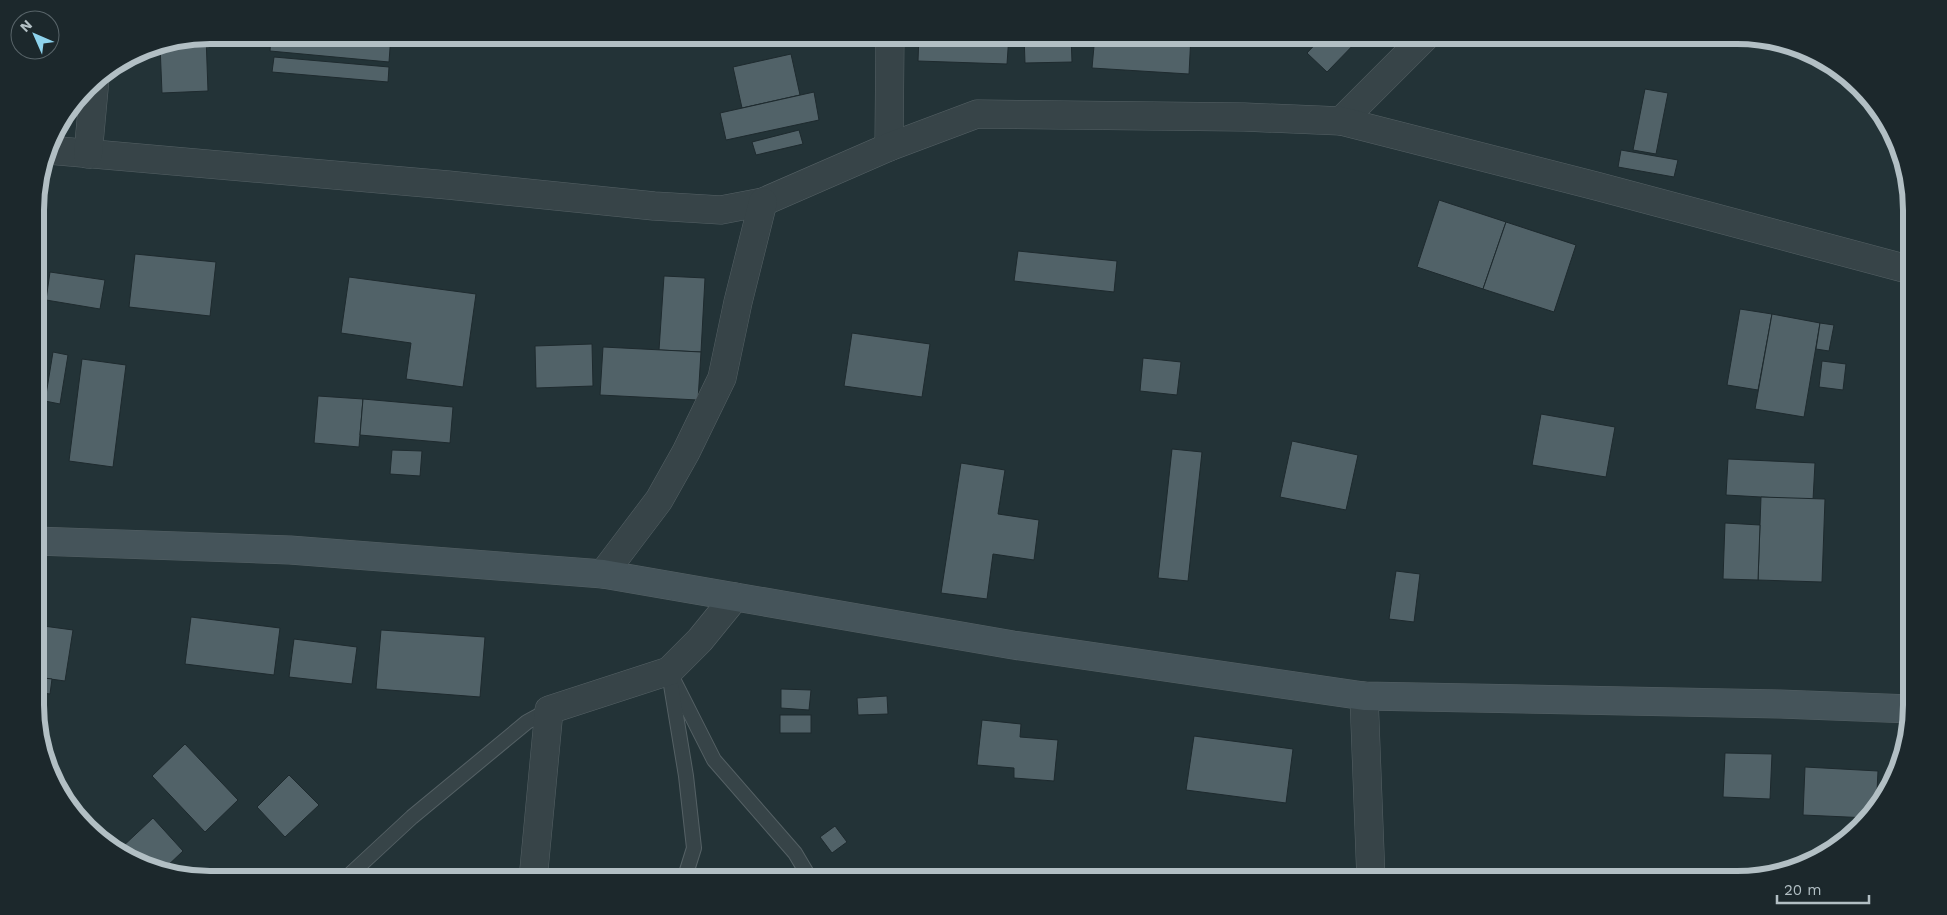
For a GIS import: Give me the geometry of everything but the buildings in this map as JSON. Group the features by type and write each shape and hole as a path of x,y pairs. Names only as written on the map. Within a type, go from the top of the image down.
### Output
{"street":[{"path":"889,147 890,44"},
{"path":"1341,121 1417,44"},
{"path":"88,154 94,90"},
{"path":"54,151 448,185 654,206 722,210 763,202 889,147 977,114 1244,116 1341,121 1903,268"},
{"path":"603,574 659,500 686,452 722,378 738,302 763,202"},
{"path":"44,541 290,550 603,574 1013,645 1364,696 1780,704 1903,709"},
{"path":"534,871 549,710 669,672 700,640 735,597"},
{"path":"1364,696 1371,871"}],"lane":[{"path":"669,672 686,776 694,848 687,871"},
{"path":"669,672 714,760 795,853 806,871"},
{"path":"354,871 412,817 527,722 549,710"}]}
